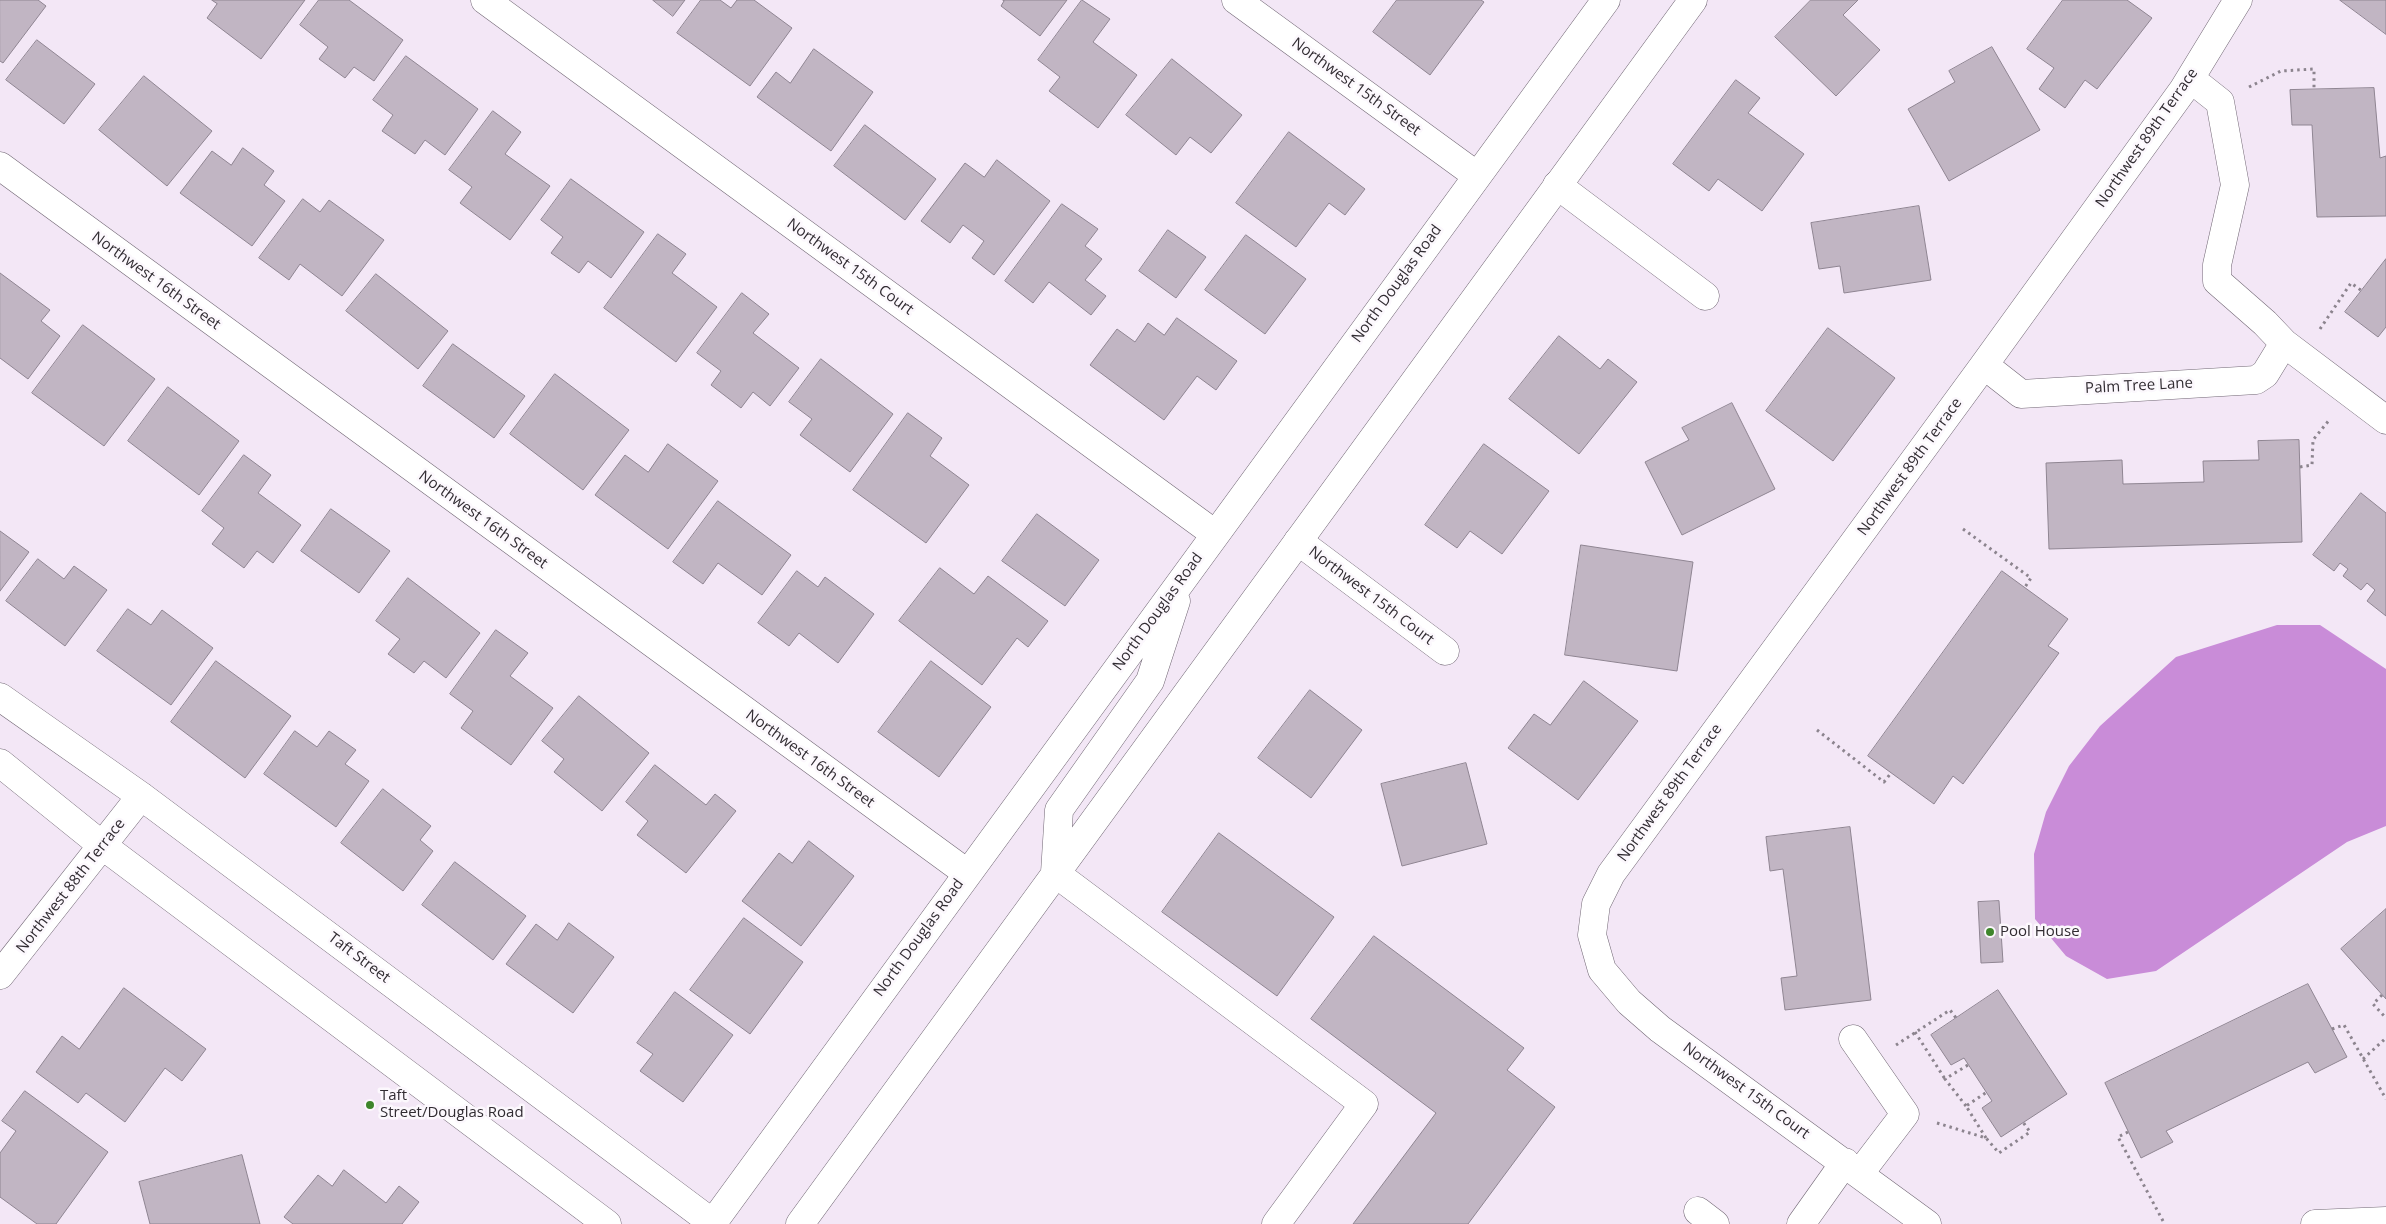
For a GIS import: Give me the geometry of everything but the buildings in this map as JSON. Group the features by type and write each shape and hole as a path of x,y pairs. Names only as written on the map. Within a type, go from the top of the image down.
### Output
{"street":[{"name":"Northwest 15th Court","path":"485,0 1215,534"},
{"name":"Northwest 15th Street","path":"1236,0 1476,175"},
{"name":"North Douglas Road","path":"713,1224 1476,175 1606,0"},
{"path":"800,1224 1693,0"},
{"name":"Northwest 89th Terrace","path":"1592,935 1596,904 1611,874 2191,79 2238,0"},
{"path":"2191,79 2220,102 2235,185 2217,265 2217,281 2293,350 2386,420"},
{"name":"Northwest 16th Street","path":"0,166 967,873"},
{"path":"1557,186 1705,296"},
{"name":"Palm Tree Lane","path":"1984,365 2021,394 2256,380 2293,350"},
{"name":"Northwest 15th Court","path":"1298,541 1445,651"},
{"path":"1055,873 1058,810 1150,681 1183,578"},
{"name":"Taft Street","path":"0,698 141,796 713,1224"},
{"path":"0,763 103,846 607,1224"},
{"name":"Northwest 88th Terrace","path":"0,975 141,796"},
{"path":"1055,873 1364,1104 1276,1224"},
{"name":"Northwest 15th Court","path":"1592,935 1602,970 1628,1002 1660,1028 1927,1224"},
{"path":"1801,1224 1905,1114 1853,1039"},
{"path":"2315,1224 2386,1221"}],"path":[{"path":"2220,102 2281,71 2314,69 2314,90"},
{"path":"2293,350 2351,283 2362,291"},
{"path":"2300,467 2312,465 2313,440 2350,392"},
{"path":"1963,529 2030,578 2025,587"},
{"path":"1817,730 1884,782 1892,773"},
{"path":"2382,995 2373,1004 2386,1018"},
{"path":"1869,1062 1950,1010 1956,1018"},
{"path":"2332,1029 2344,1025 2386,1099"},
{"path":"1915,1032 1998,1153 2030,1132 2023,1122"},
{"path":"2363,1059 2386,1038"},
{"path":"1946,1079 1968,1065"},
{"path":"1966,1106 1987,1092"},
{"path":"1905,1114 1986,1138"},
{"path":"2128,1132 2118,1137 2164,1221"}],"shaded area":[{"path":"2277,625 2320,625 2386,669 2386,826 2347,842 2156,971 2107,979 2066,956 2035,919 2034,854 2046,812 2069,766 2100,726 2176,657"}],"place":[{"name":"Pool House","path":"1990,932"},
{"name":"Taft Street/Douglas Road","path":"370,1105"}]}
